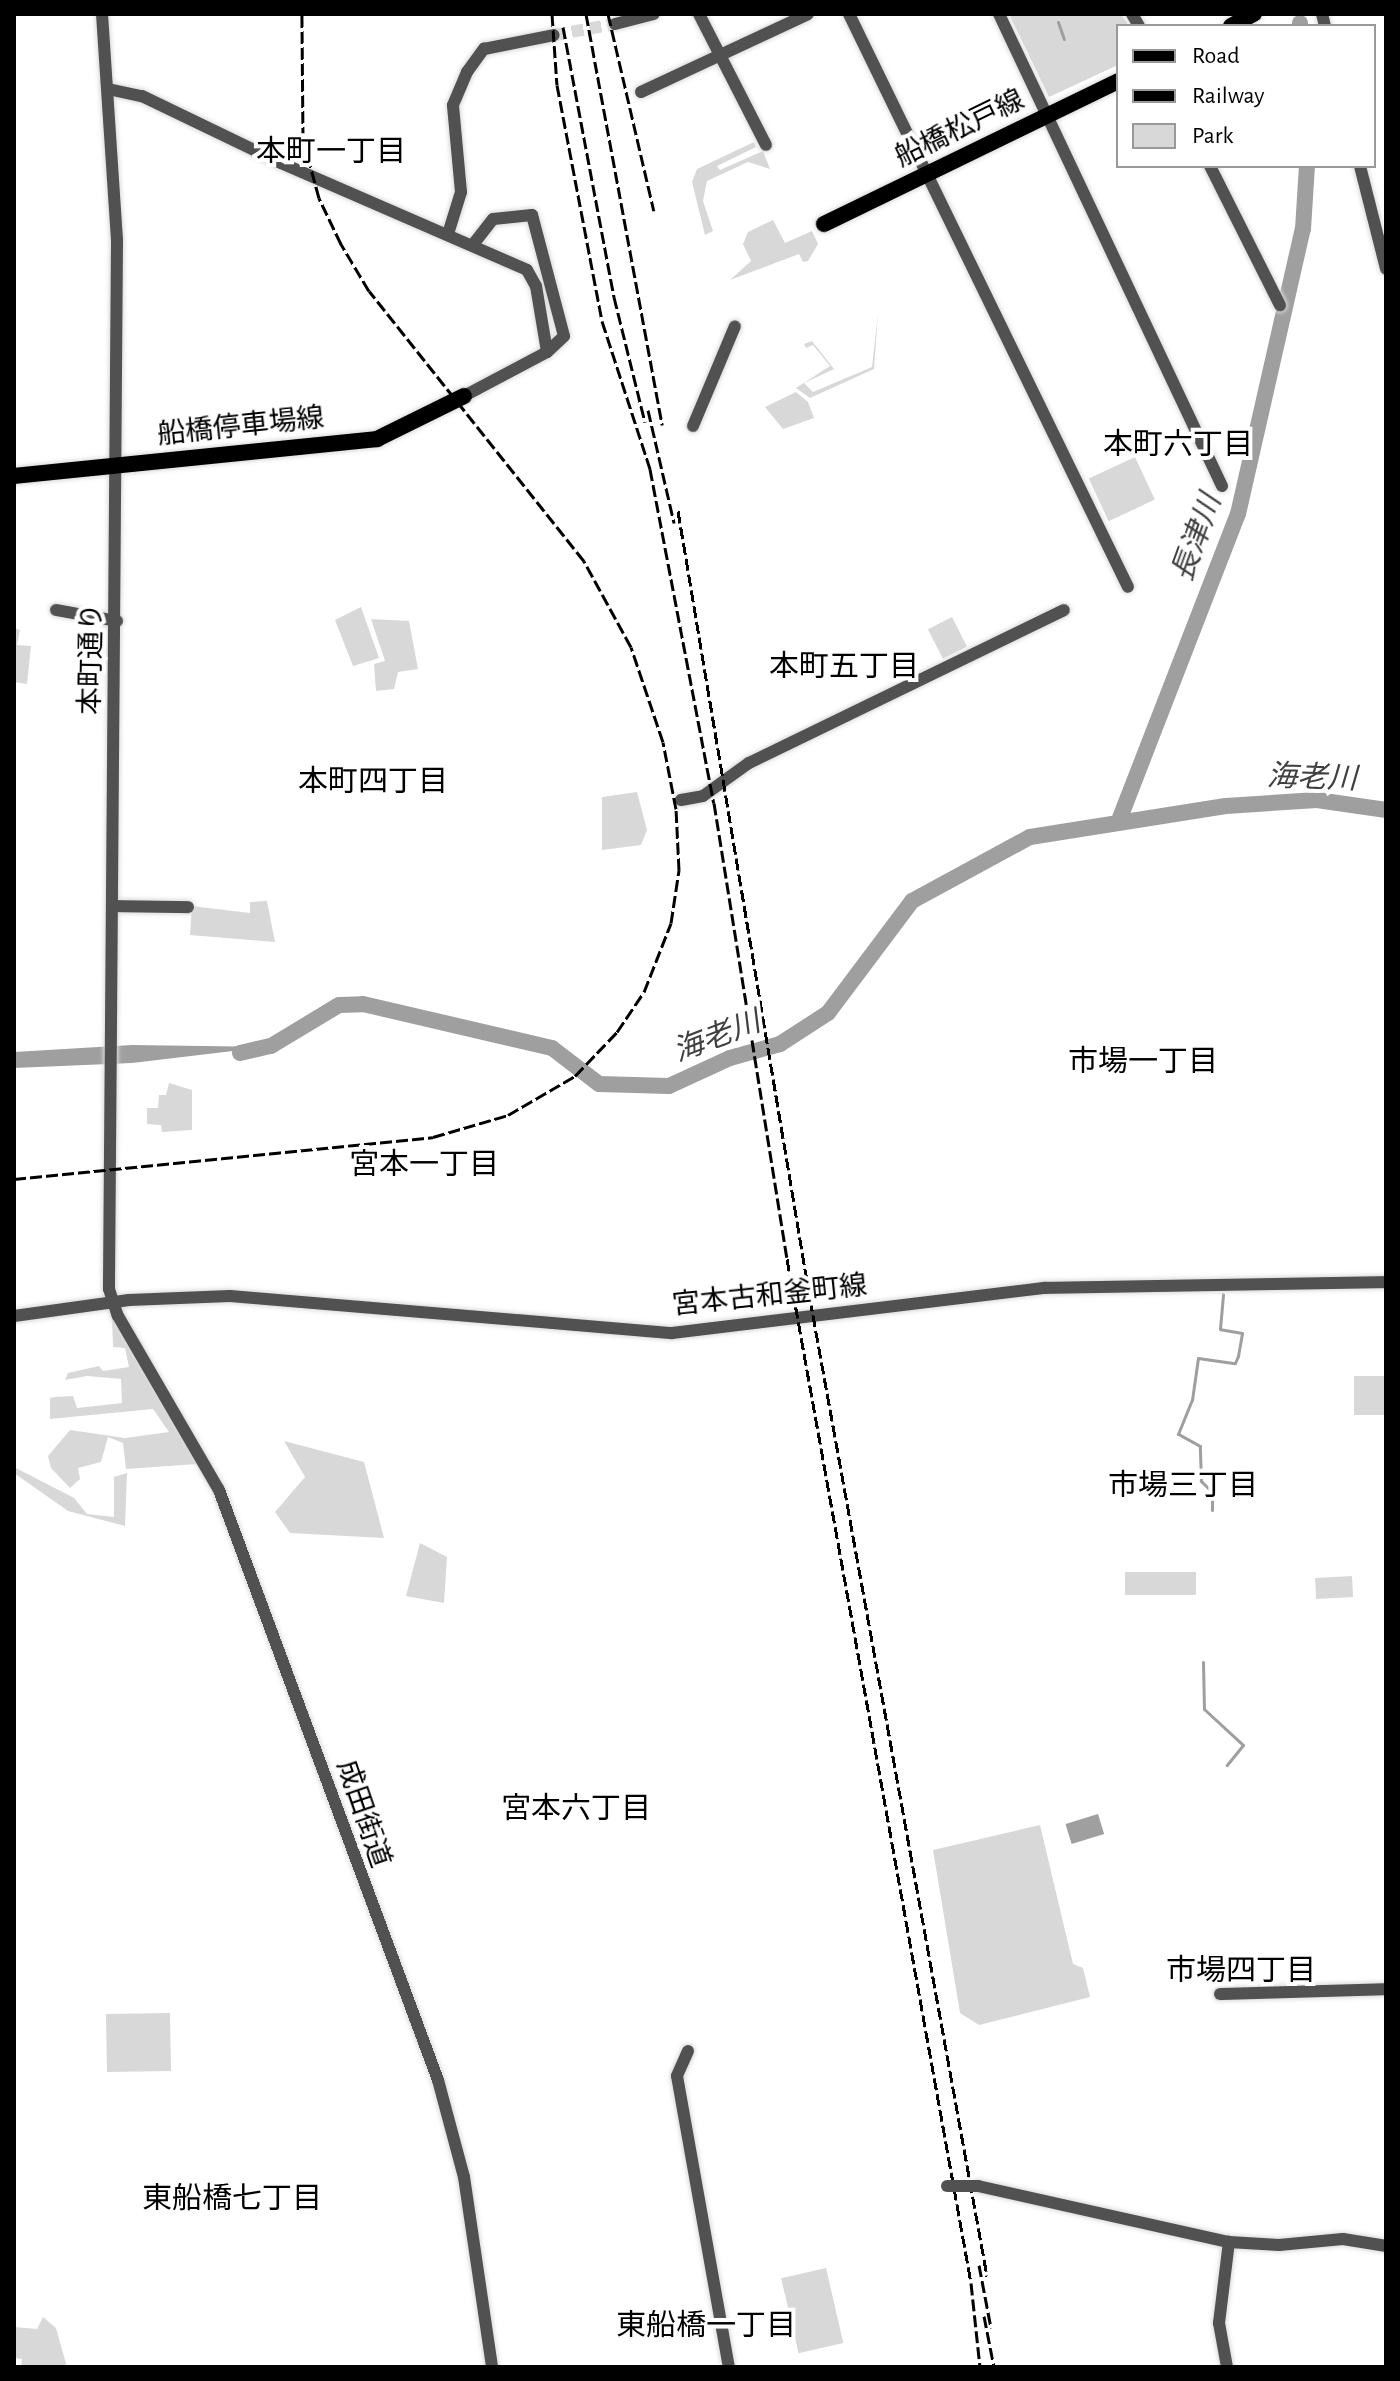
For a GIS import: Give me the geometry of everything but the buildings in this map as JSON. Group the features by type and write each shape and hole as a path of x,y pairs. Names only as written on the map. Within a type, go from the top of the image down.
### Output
{"main road":[{"path":"1235,24 1254,14"},
{"name":"船橋松戸線","path":"824,224 1116,82"},
{"name":"船橋停車場線","path":"14,476 377,439 464,396"}],"street":[{"name":"本町通り","path":"102,14 116,197 117,621 112,1304"},
{"path":"615,24 654,14"},
{"path":"699,14 766,145"},
{"path":"641,92 808,14"},
{"path":"849,14 1128,587"},
{"path":"999,14 1222,486"},
{"path":"448,234 461,192 453,105 467,72 484,49 554,35"},
{"path":"108,89 142,96 281,163 473,245 531,274 547,352"},
{"path":"1211,168 1280,305"},
{"path":"1361,168 1386,269"},
{"path":"464,396 547,352 563,341 564,328 535,219 521,213 493,219 473,245"},
{"path":"693,426 735,326"},
{"path":"56,610 117,621"},
{"path":"681,800 703,796 749,763 1064,610"},
{"path":"113,906 188,907"},
{"name":"宮本古和釜町線","path":"14,1316 112,1304 230,1296 672,1333 1045,1288 1386,1282"},
{"name":"成田街道","path":"112,1304 224,1503 438,2080 466,2187 492,2367"},
{"path":"1220,1994 1386,1989"},
{"path":"688,2051 677,2076 729,2367"},
{"path":"947,2186 978,2186 1229,2242 1279,2245 1343,2239 1386,2246"},
{"path":"1227,2367 1219,2323 1229,2242"}],"green space":[{"path":"1009,14 1121,14 1128,24 1116,24 1116,66 1049,97"},
{"path":"754,142 756,147 717,166 720,170 763,151 770,169 748,162 707,181 703,201 713,231 705,235 692,182 697,169"},
{"path":"773,220 785,243 812,231 818,244 808,261 803,262 799,254 730,280 751,261 743,244 748,232"},
{"path":"878,313 874,369 810,398 796,388 830,366 813,345 806,348 804,344 812,341 834,369 804,383 813,392 872,367"},
{"path":"796,392 808,402 814,418 783,429 765,407"},
{"path":"1135,457 1155,500 1109,521 1089,479"},
{"path":"361,607 379,658 353,666 335,620"},
{"path":"952,617 967,646 943,659 928,629"},
{"path":"371,619 409,621 418,669 398,672 394,689 376,691 374,664 385,661"},
{"path":"14,628 20,630 17,645 31,646 27,684 14,682"},
{"path":"637,792 647,830 641,845 602,850 602,797"},
{"path":"267,901 275,942 190,935 192,906 250,913 250,902"},
{"path":"169,1083 192,1090 192,1130 162,1132 161,1125 147,1124 147,1108 158,1108 159,1095 166,1095"},
{"path":"112,1318 197,1464 126,1469 123,1443 108,1437 101,1462 78,1468 80,1479 70,1488 51,1468 48,1456 70,1430 125,1438 169,1432 153,1409 50,1419 50,1398 73,1396 77,1408 122,1403 121,1379 87,1376 65,1380 68,1373 99,1366 103,1371 129,1367 125,1348 113,1347"},
{"path":"1354,1376 1386,1376 1386,1415 1354,1415"},
{"path":"284,1441 364,1462 384,1538 290,1533 275,1512 305,1477"},
{"path":"14,1467 74,1498 87,1514 114,1517 114,1477 127,1473 125,1526 68,1511 14,1473"},
{"path":"420,1543 447,1557 444,1603 406,1596"},
{"path":"1125,1572 1196,1572 1196,1595 1125,1595"},
{"path":"1352,1576 1353,1597 1316,1599 1315,1578"},
{"path":"1040,1825 1073,1964 1083,1968 1090,1997 979,2025 960,2013 933,1850"},
{"path":"170,2013 171,2071 107,2072 106,2014"},
{"path":"826,2268 843,2343 799,2353 781,2278"},
{"path":"43,2317 56,2328 67,2367 21,2367 22,2359 15,2358 14,2327 37,2329"}],"shaded area":[{"path":"132,1045 266,1047 132,1063 14,1068 14,1052"},
{"path":"1098,1814 1104,1834 1072,1844 1065,1824"}],"waterway":[{"path":"1058,22 1064,39"},
{"name":"長津川","path":"1118,823 1238,514 1303,229 1307,168"},
{"name":"海老川","path":"240,1053 271,1046 339,1005 363,1004 552,1048 599,1084 669,1086 730,1058 780,1044 828,1013 912,901 1030,837 1226,806 1317,800 1386,810"},
{"path":"1212,1510 1212,1492 1201,1481 1200,1446 1178,1434 1192,1400 1198,1358 1235,1363 1238,1356 1242,1333 1220,1329 1223,1294"},
{"path":"1203,1662 1204,1709 1243,1745 1227,1765"}],"tunnel":[{"path":"554,35 615,24"}],"railway":[{"path":"14,1179 433,1137 508,1115 575,1076 617,1032 644,992 671,923 679,870 676,809 663,742 631,647 584,561 369,291 341,244 319,198 303,139 302,14"},
{"path":"552,14 557,85 602,321 650,469 714,803 787,1259 971,2283 980,2367"},
{"path":"586,14 662,425"},
{"path":"608,14 654,211"},
{"path":"563,27 614,297 645,422"},
{"path":"648,410 674,523"},
{"path":"678,511 810,1299 987,2276"},
{"path":"979,2265 991,2328"},
{"path":"984,2316 994,2367"}],"district":[{"name":"本町一丁目","path":"331,152"},
{"name":"本町六丁目","path":"1178,445"},
{"name":"本町五丁目","path":"844,667"},
{"name":"本町四丁目","path":"373,782"},
{"name":"市場一丁目","path":"1143,1062"},
{"name":"宮本一丁目","path":"424,1165"},
{"name":"市場三丁目","path":"1183,1486"},
{"name":"宮本六丁目","path":"576,1809"},
{"name":"市場四丁目","path":"1241,1971"},
{"name":"東船橋七丁目","path":"232,2199"},
{"name":"東船橋一丁目","path":"706,2326"}]}
